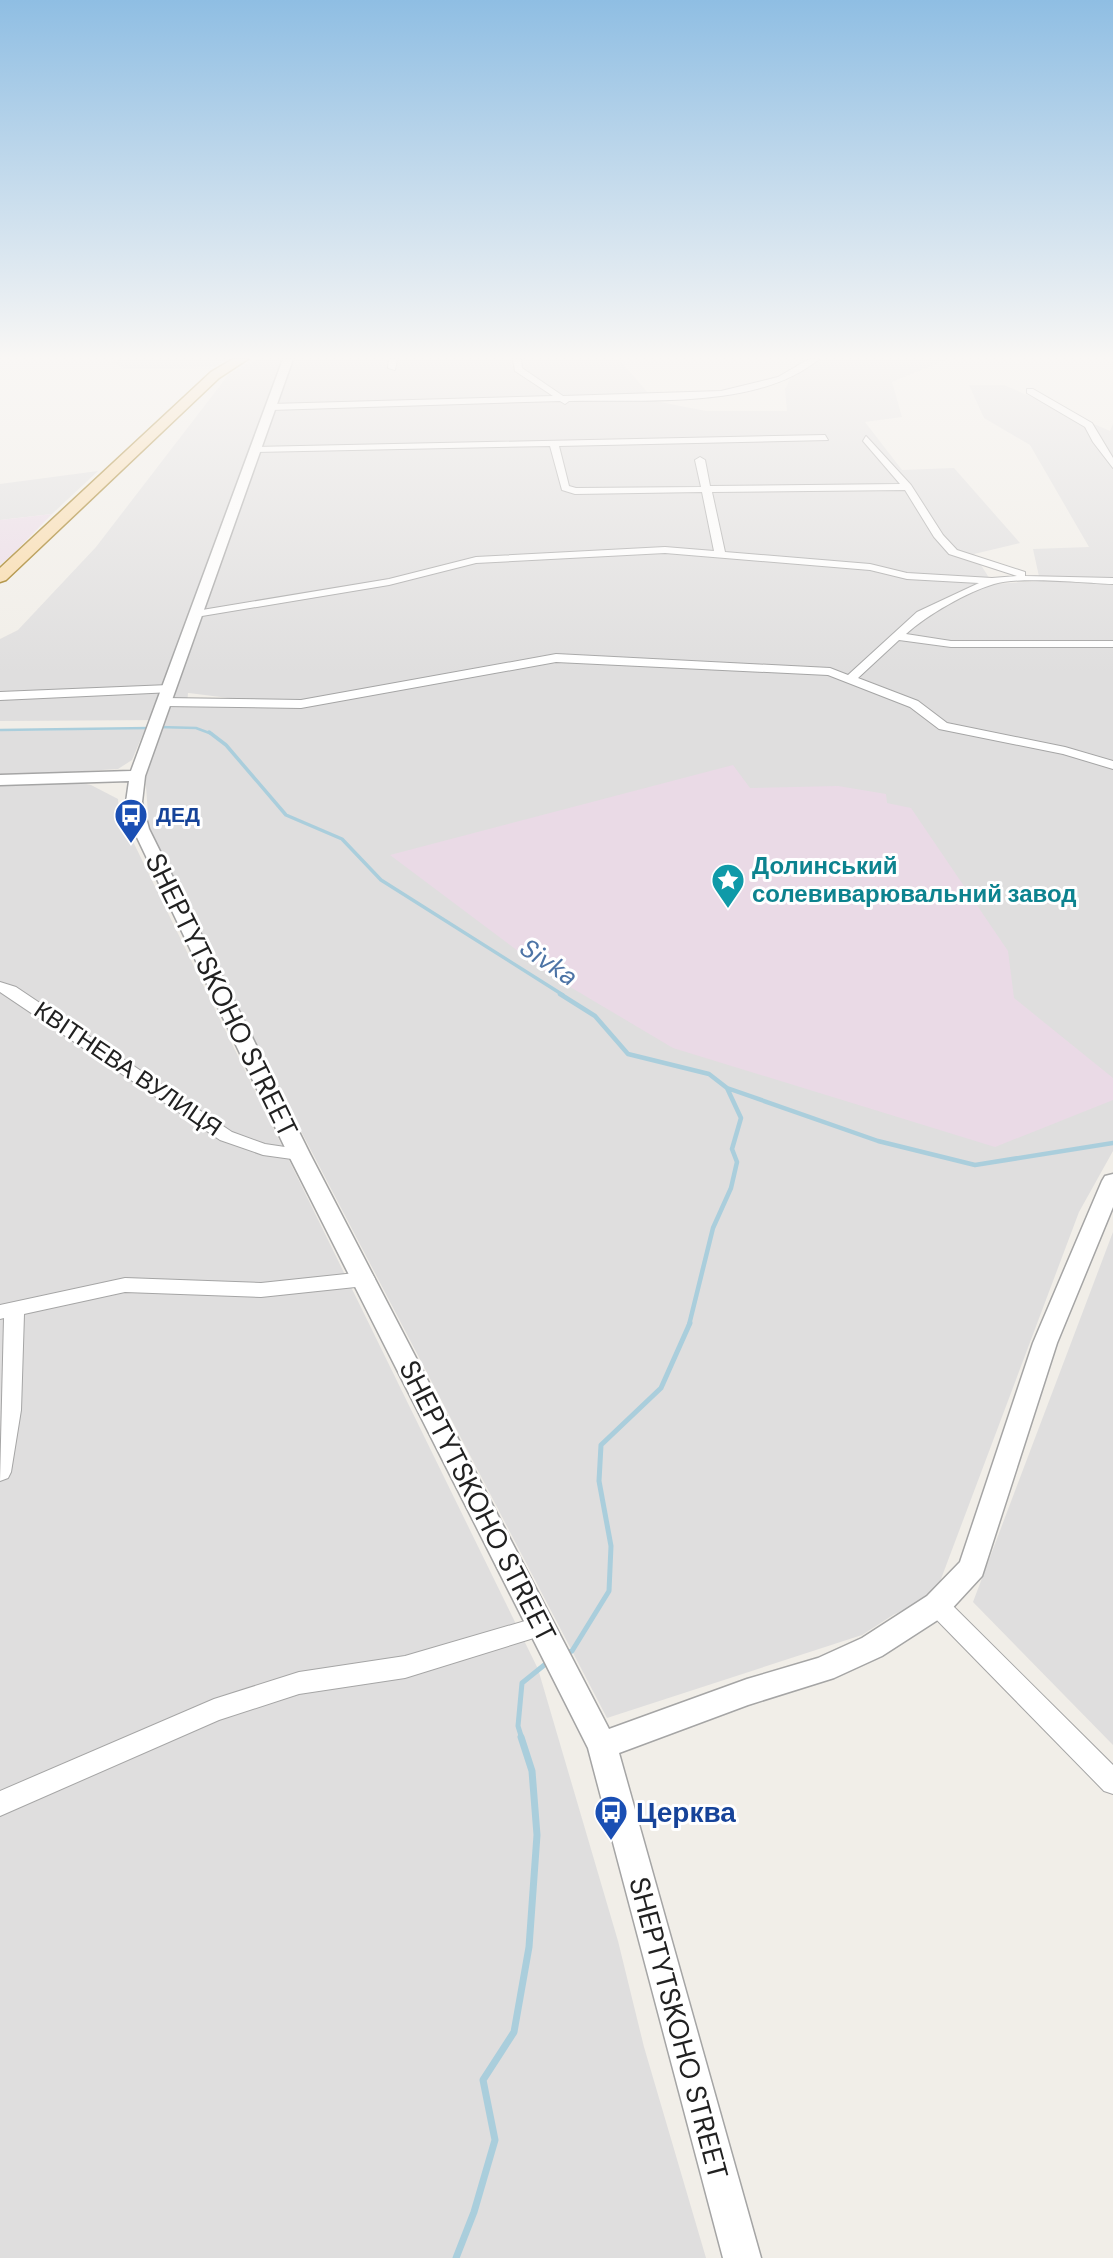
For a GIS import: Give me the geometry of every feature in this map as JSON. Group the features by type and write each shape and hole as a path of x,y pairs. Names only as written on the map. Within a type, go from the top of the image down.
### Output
{"main road":[{"path":"0,577 119,464"}],"street":[{"name":"SHEPTYTSKOHO STREET","path":"250,464 137,776 134,802 141,829 299,1154 602,1746 742,2258"},
{"path":"559,464 565,488 575,491 908,486"},
{"path":"701,464 720,553"},
{"path":"889,464 908,486 939,537 953,551 1038,578"},
{"path":"196,614 389,582 476,560 665,550 720,553 816,565 870,567 907,576 992,581 1038,578 1113,581"},
{"path":"851,678 921,614 992,581"},
{"path":"896,636 951,644 1113,644"},
{"path":"161,709 301,704 556,658 830,673 851,678 914,704 943,726 1065,751 1113,765"},
{"path":"0,696 169,689"},
{"path":"0,780 137,776"},
{"name":"КВІТНЕВА ВУЛИЦЯ","path":"3,991 226,1136 263,1149 299,1154"},
{"path":"602,1746 747,1692 824,1669 872,1647 937,1605 972,1568 1045,1343 1113,1181"},
{"path":"0,1472 11,1410 7,1311 125,1284 261,1290 365,1279"},
{"path":"937,1605 1113,1782"},
{"path":"0,1804 214,1710 299,1683 405,1667 542,1626"}],"shaded area":[{"path":"160,464 898,464 902,470 954,468 1020,543 974,554 993,584 1040,581 1033,549 1089,547 1041,464 1113,464 1113,762 950,725 919,701 860,678 837,675 911,706 940,728 1063,753 1113,769 1113,1151 1079,1212 935,1595 893,1615 862,1635 607,1718 230,995 149,827 145,773 164,720 0,721 0,639 18,630 96,547","holes":["188,693 290,706 187,705"]},
{"path":"98,471 52,514 0,520 0,484"},
{"path":"52,514 13,554 0,565 0,520"},
{"path":"145,729 132,760 118,769 0,776 0,731"},
{"path":"733,765 750,788 838,786 886,794 887,803 911,808 1008,951 1014,998 1113,1078 1113,1100 995,1147 673,1048 550,975 390,855"},
{"path":"63,779 91,785 118,799 119,813 538,1669 618,1941 644,2047 706,2258 0,2258 0,783"},
{"path":"1113,1232 1113,1745 973,1602"}],"waterway":[{"name":"Sivka","path":"159,727 196,728 211,734"},
{"name":"Sivka","path":"0,730 150,728"},
{"name":"Sivka","path":"211,734 226,745 286,815 342,839 381,880 563,995"},
{"name":"Sivka","path":"560,994 595,1016 628,1054 709,1074 727,1088"},
{"path":"689,1325 713,1228 731,1188 737,1162 732,1149 741,1118 727,1088"},
{"name":"Sivka","path":"727,1088 878,1141 975,1165 1113,1143"},
{"path":"565,1653 572,1651 609,1591 611,1546 599,1481 601,1445 661,1388 690,1323"},
{"path":"522,1739 518,1726 522,1683 548,1662"},
{"path":"456,2258 474,2212 495,2140 483,2080 514,2032 529,1947 537,1835 532,1771 521,1737"}],"place":[{"name":"ДЕД","path":"131,845"},
{"name":"Долинський солевиварювальний завод","path":"728,910"},
{"name":"Церква","path":"611,1842"}]}
